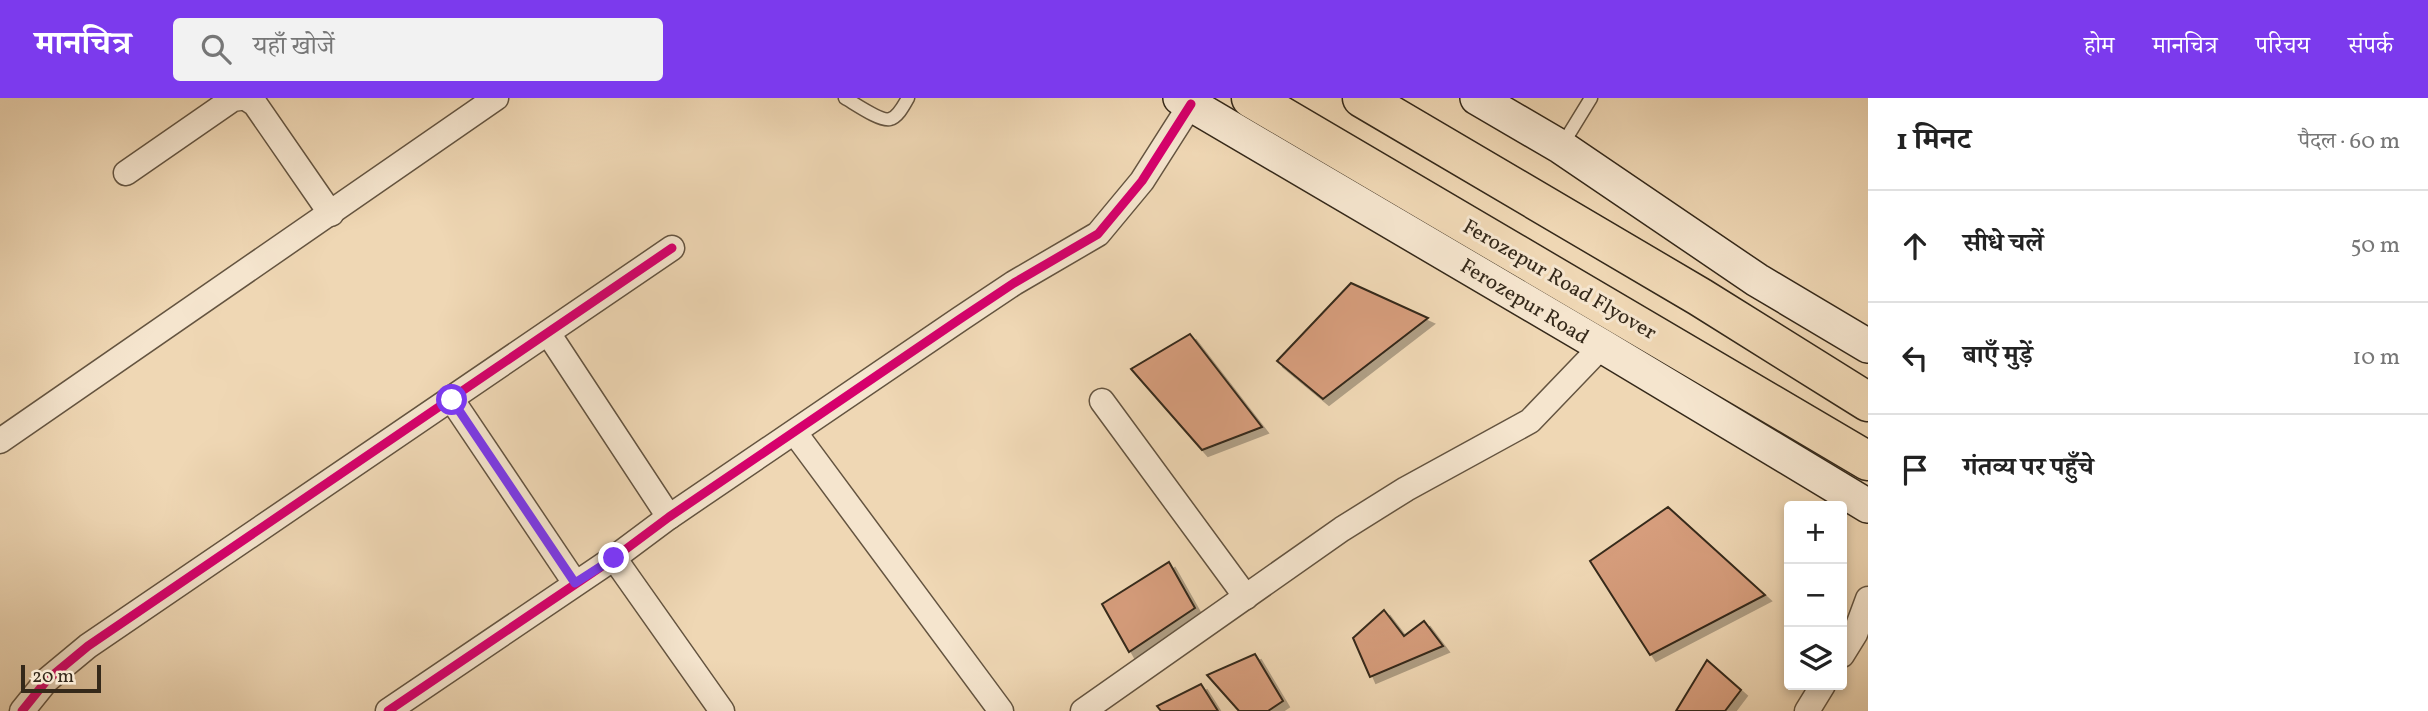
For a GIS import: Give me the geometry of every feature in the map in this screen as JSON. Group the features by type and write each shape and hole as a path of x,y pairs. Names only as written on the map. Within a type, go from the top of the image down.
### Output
{"highway":[{"name":"Ferozepur Road Flyover","path":"1251,98 1868,461"},
{"path":"1362,98 1700,297 1868,402"}],"main road":[{"path":"1476,98 1561,147 1757,280 1868,346"},
{"name":"Ferozepur Road","path":"1186,101 1868,506"}],"street":[{"path":"126,173 233,99 240,98"},
{"path":"246,98 255,104 331,214"},
{"path":"0,441 496,98"},
{"path":"388,711 1014,283 1098,234 1142,181 1186,101"},
{"path":"22,711 47,680 89,646 672,248"},
{"path":"548,333 669,517"},
{"path":"1083,711 1342,529 1406,489 1530,421 1602,346"},
{"path":"452,400 575,583"},
{"path":"1102,401 1245,597"},
{"path":"795,433 1001,711"},
{"path":"614,558 722,711"},
{"path":"1855,637 1868,599"},
{"path":"1807,711 1820,690"}],"lane":[{"path":"845,98 883,120 897,115 908,98"},
{"path":"1561,147 1591,98"}],"building":[{"path":"1351,283 1428,318 1323,399 1277,361"},
{"path":"1190,334 1262,427 1202,450 1131,369"},
{"path":"1668,507 1765,595 1650,655 1590,561"},
{"path":"1169,562 1195,608 1129,652 1102,604"},
{"path":"1384,610 1404,636 1424,621 1443,646 1370,677 1353,638"},
{"path":"1255,654 1283,701 1268,711 1239,711 1207,675"},
{"path":"1707,660 1741,690 1725,711 1676,711"},
{"path":"1201,684 1218,711 1161,711 1157,706"}],"cycle path":[{"path":"388,711 960,319 1014,283 1098,234 1142,181 1191,104"},
{"path":"22,711 47,680 88,646 672,248"}],"route":[{"path":"452,400 575,583 614,558"}]}
